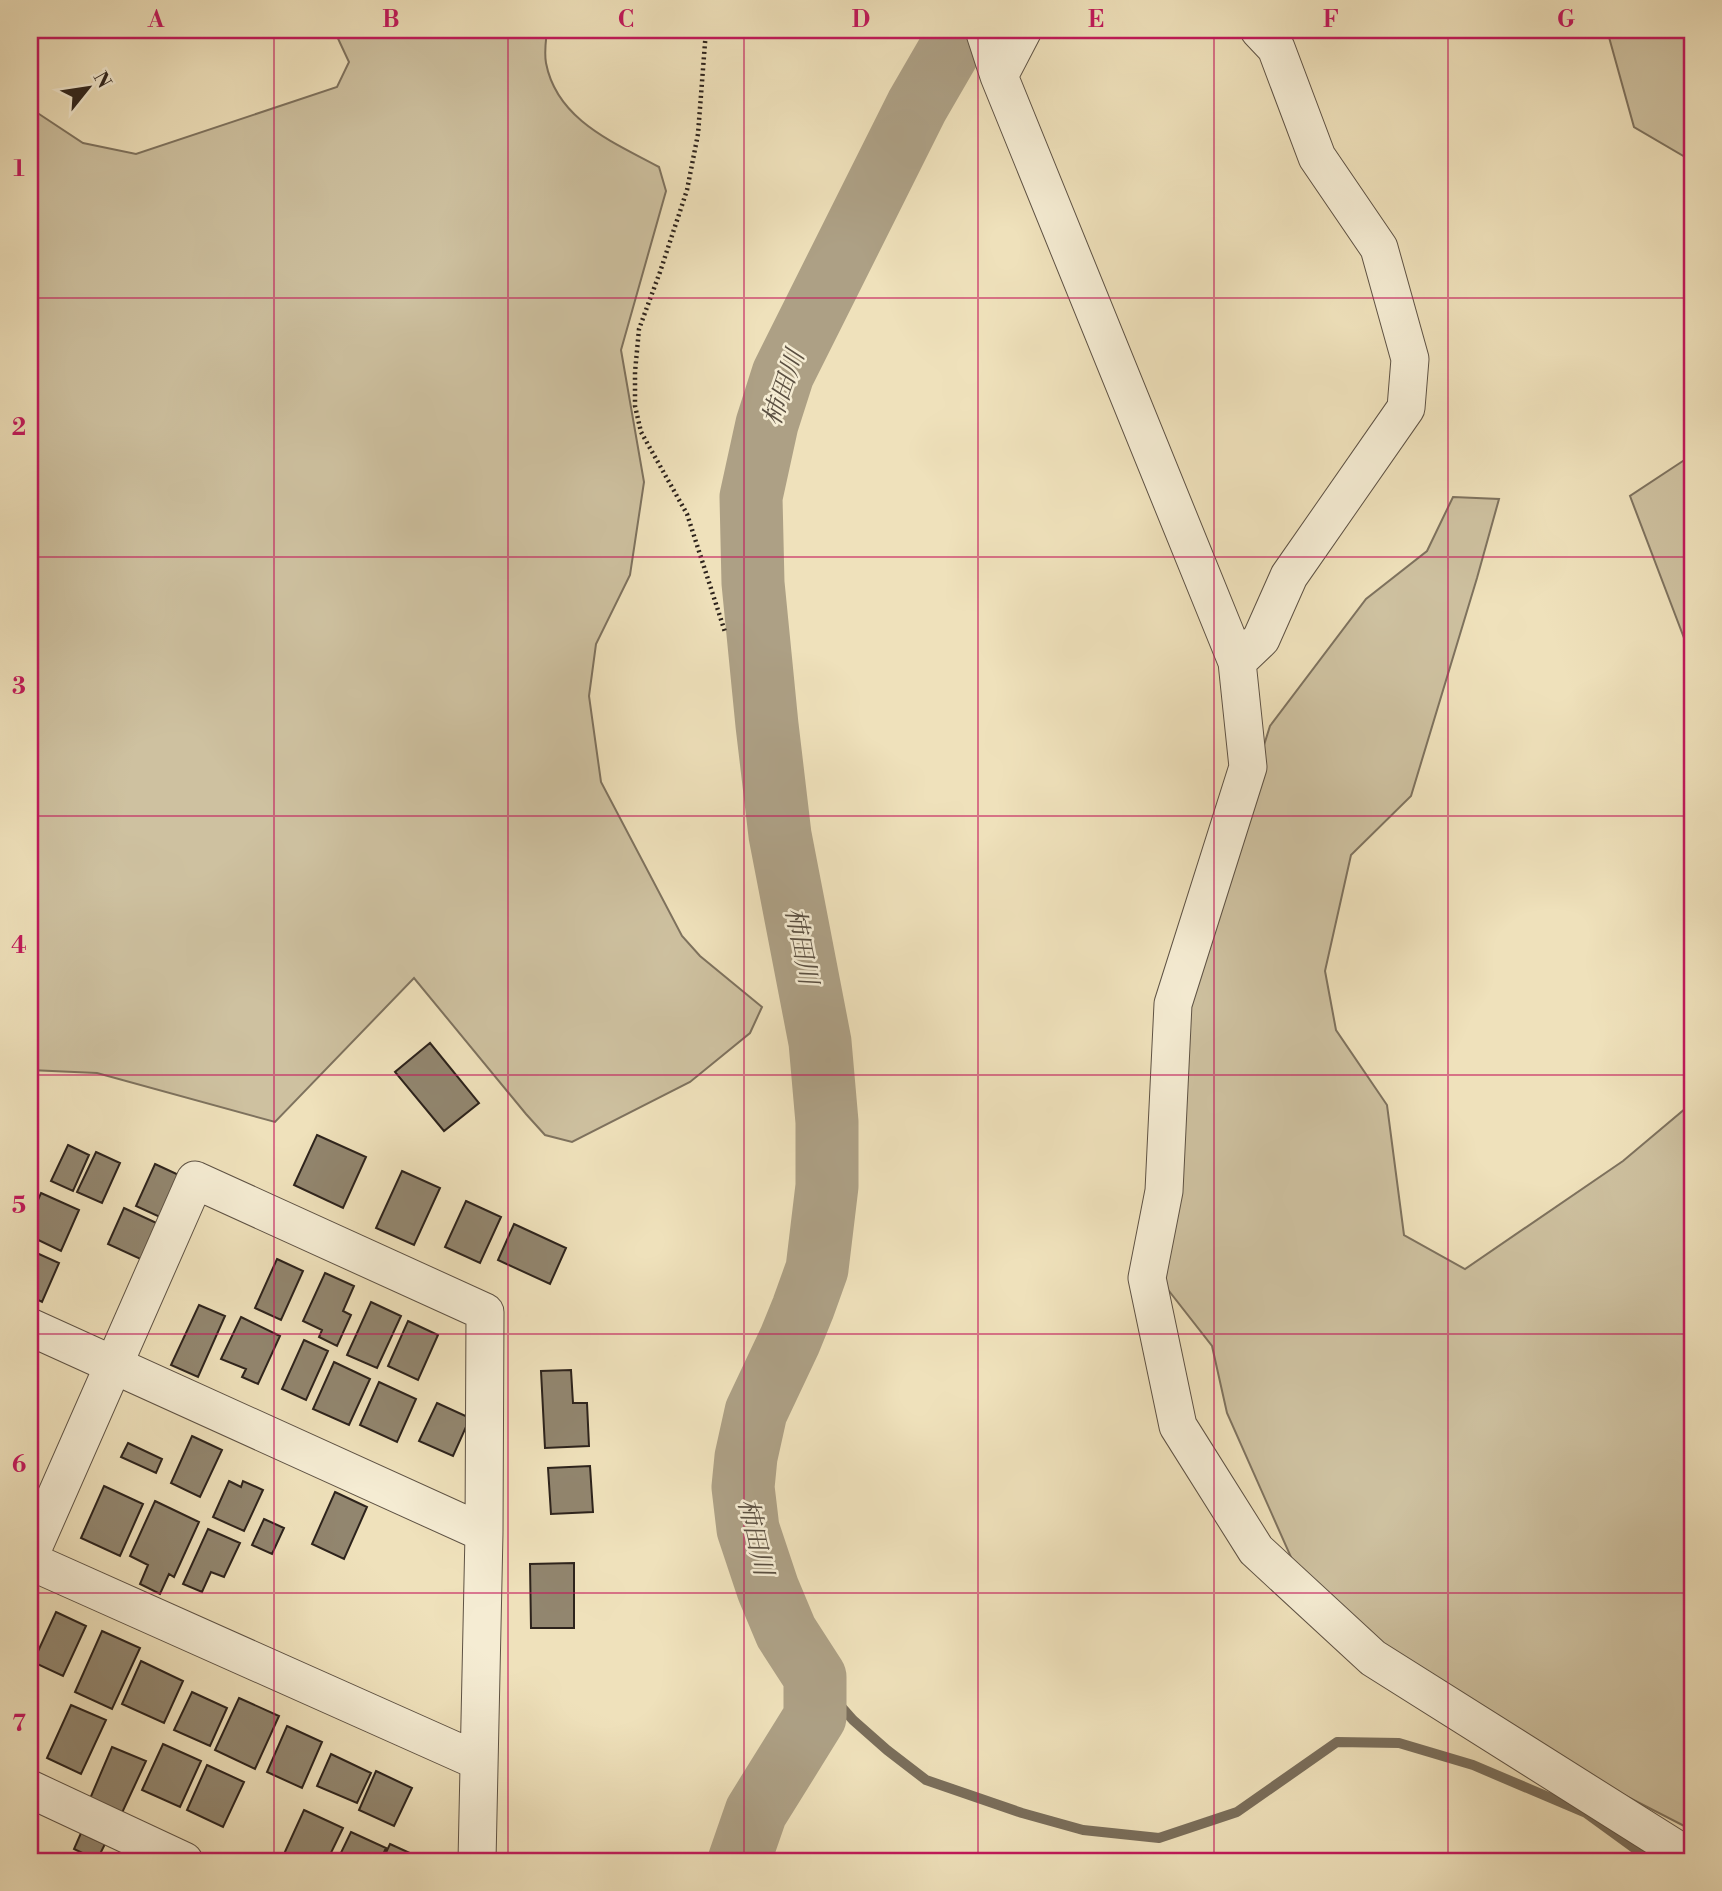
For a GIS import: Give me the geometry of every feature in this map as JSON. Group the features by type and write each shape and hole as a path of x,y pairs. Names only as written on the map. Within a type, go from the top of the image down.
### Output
{"street":[{"path":"1023,30 991,50 1237,662 1248,767 1173,1004 1164,1191 1147,1278 1178,1426 1256,1550 1373,1658 1692,1859"},
{"path":"1237,662 1261,639 1289,576 1406,408 1410,359 1379,248 1317,157 1276,48 1259,30"},
{"path":"30,1555 195,1180 485,1312 484,1533 477,1861"},
{"path":"30,1327 484,1533"},
{"path":"30,1561 478,1761"},
{"path":"30,1789 184,1861"}],"path":[{"path":"706,30 698,134 687,190 639,329 635,406 641,432 687,514 725,632"}],"shaded area":[{"path":"334,30 547,30 546,63 552,83 562,100 589,127 659,167 666,191 621,350 644,482 630,575 596,644 589,696 601,782 682,936 700,956 762,1007 750,1033 690,1082 572,1142 545,1135 414,978 275,1122 97,1073 30,1070 30,108 83,143 136,154 337,87 349,62"},
{"path":"1607,30 1692,30 1692,161 1634,127"},
{"path":"1692,455 1692,659 1630,496"},
{"path":"1453,497 1499,499 1411,796 1351,855 1325,971 1336,1030 1387,1105 1404,1235 1465,1269 1623,1161 1692,1103 1692,1830 1616,1791 1383,1648 1298,1573 1227,1413 1212,1346 1162,1282 1191,977 1270,726 1366,599 1427,551"}],"building":[{"path":"430,1043 479,1103 444,1131 395,1072"},
{"path":"317,1135 366,1157 343,1208 294,1185"},
{"path":"68,1145 89,1155 73,1191 51,1181"},
{"path":"96,1152 120,1163 102,1203 77,1192"},
{"path":"155,1164 181,1176 162,1218 136,1206"},
{"path":"402,1171 440,1188 414,1245 376,1228"},
{"path":"41,1193 79,1210 61,1251 30,1236 30,1218"},
{"path":"466,1201 501,1217 480,1263 445,1247"},
{"path":"124,1208 163,1226 147,1262 108,1244"},
{"path":"514,1224 566,1248 550,1284 498,1260"},
{"path":"30,1250 59,1263 42,1302 30,1296"},
{"path":"277,1259 303,1271 281,1320 255,1308"},
{"path":"325,1273 354,1286 343,1311 351,1315 337,1346 319,1337 322,1330 303,1321"},
{"path":"371,1302 401,1316 377,1368 347,1355"},
{"path":"199,1305 225,1316 198,1377 171,1365"},
{"path":"241,1317 280,1336 258,1384 242,1377 246,1369 221,1359"},
{"path":"408,1321 438,1335 418,1380 388,1366"},
{"path":"304,1340 328,1351 306,1400 282,1389"},
{"path":"334,1362 370,1379 349,1425 313,1409"},
{"path":"571,1370 573,1403 587,1403 589,1446 545,1448 541,1371"},
{"path":"379,1382 416,1399 397,1442 360,1425"},
{"path":"437,1403 470,1418 453,1456 419,1441"},
{"path":"192,1436 222,1450 200,1497 171,1483"},
{"path":"128,1443 162,1459 156,1473 121,1457"},
{"path":"590,1466 593,1512 551,1514 548,1468"},
{"path":"229,1481 241,1487 243,1481 263,1490 244,1531 213,1517"},
{"path":"104,1486 143,1504 120,1556 81,1538"},
{"path":"335,1492 367,1507 344,1559 312,1544"},
{"path":"155,1501 199,1522 174,1577 169,1574 160,1594 140,1584 148,1565 130,1556"},
{"path":"264,1519 284,1528 272,1554 252,1545"},
{"path":"208,1529 240,1543 224,1577 211,1572 202,1592 183,1584"},
{"path":"574,1563 574,1628 531,1628 530,1564"},
{"path":"56,1612 86,1626 63,1676 33,1662"},
{"path":"102,1631 140,1648 112,1709 75,1692"},
{"path":"141,1661 183,1681 164,1723 122,1704"},
{"path":"192,1692 227,1708 210,1746 174,1730"},
{"path":"239,1698 279,1716 255,1769 215,1750"},
{"path":"71,1705 106,1720 81,1774 47,1758"},
{"path":"287,1726 322,1742 302,1788 267,1772"},
{"path":"163,1744 201,1761 180,1807 142,1790"},
{"path":"112,1747 146,1761 121,1815 89,1801"},
{"path":"331,1754 371,1773 357,1803 317,1786"},
{"path":"207,1765 244,1782 223,1827 187,1810"},
{"path":"376,1771 412,1788 394,1826 359,1810"},
{"path":"304,1810 343,1828 327,1861 300,1861 284,1854"},
{"path":"351,1832 386,1848 380,1861 337,1861"},
{"path":"81,1833 105,1844 97,1860 74,1849"},
{"path":"390,1844 423,1859 382,1861"}],"waterway":[{"name":"柿田川","path":"739,1861 756,1812 815,1717 815,1677 786,1632 768,1589 748,1529 743,1487 746,1457 756,1412 790,1340 817,1269 827,1186 827,1122 820,1042 780,835 767,725 753,583 751,497 767,424 783,374 917,106 961,30"},
{"path":"815,1677 853,1720 926,1780 1022,1813 1083,1830 1159,1838 1237,1812 1337,1742 1399,1743 1473,1765 1586,1813 1652,1861"}]}
